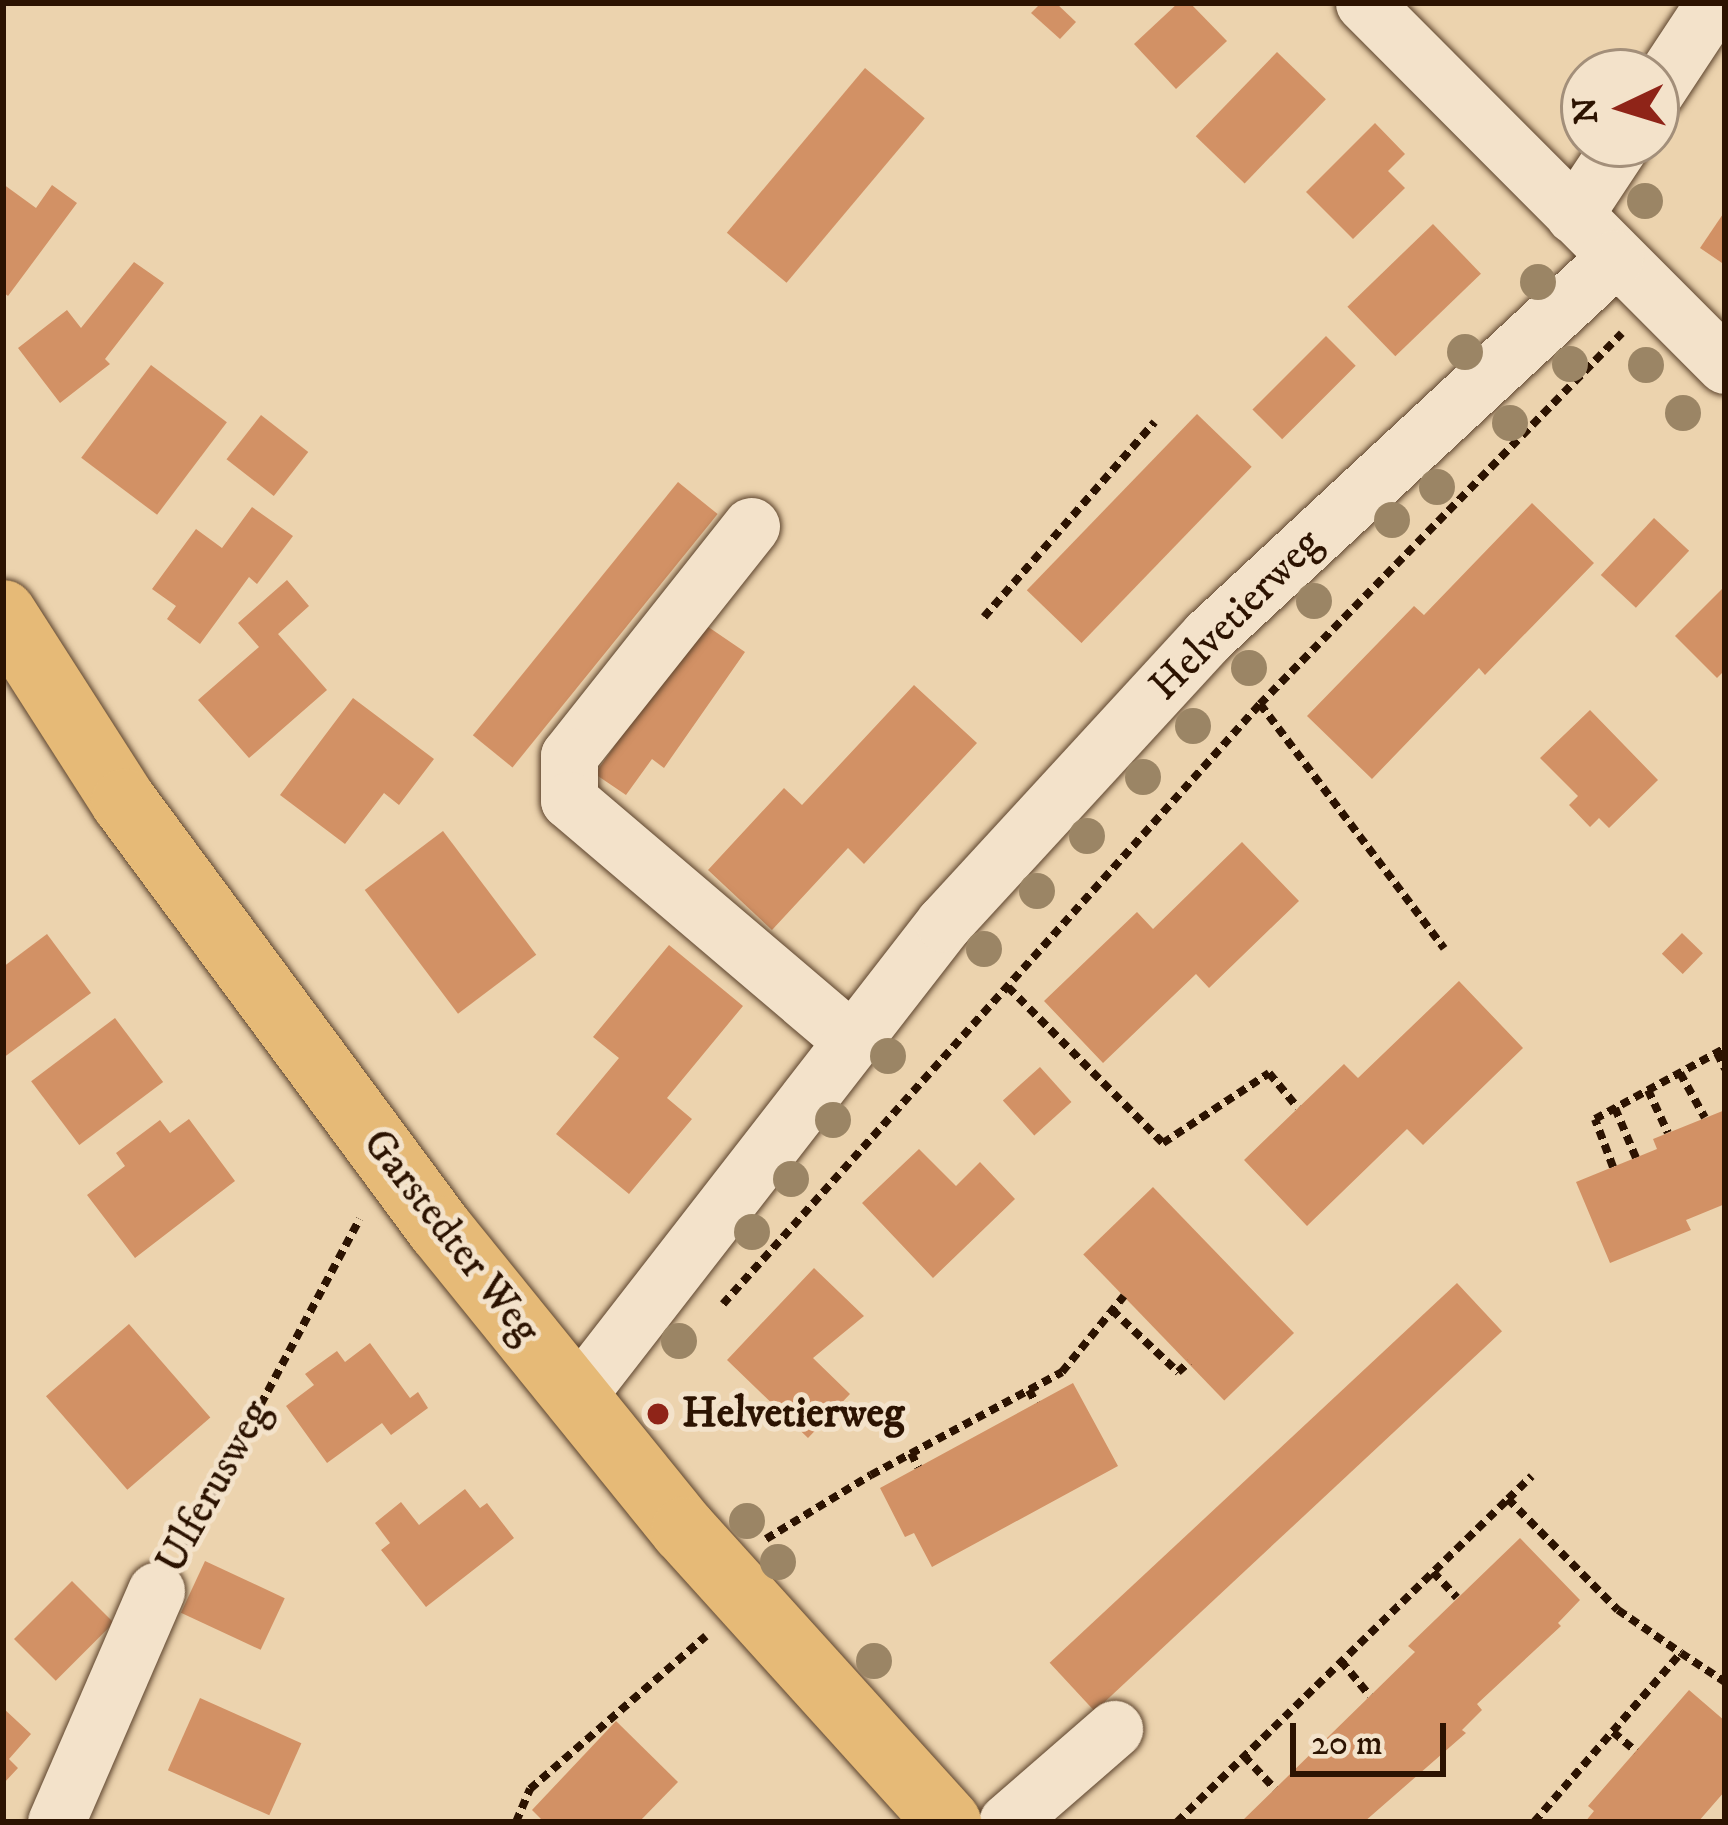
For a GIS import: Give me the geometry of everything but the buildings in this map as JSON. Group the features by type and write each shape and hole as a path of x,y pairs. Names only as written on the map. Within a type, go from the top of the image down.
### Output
{"main road":[{"name":"Garstedter Weg","path":"3,613 124,802 391,1161 576,1397 732,1585 948,1822"}],"street":[{"path":"1364,3 1725,365"},
{"path":"1680,55 1714,3"},
{"path":"1574,215 1605,168"},
{"name":"Helvetierweg","path":"576,1397 944,923 1208,636 1615,258"},
{"path":"751,526 569,755 569,800 850,1039"},
{"name":"Ulferusweg","path":"56,1822 156,1591"},
{"path":"1007,1822 1114,1730"}],"path":[{"path":"713,1315 1260,704 1657,298"},
{"path":"984,617 1155,422"},
{"path":"1260,704 1444,947"},
{"path":"1007,987 1163,1143 1269,1073 1298,1108"},
{"path":"1613,1167 1595,1119 1721,1051 1725,1070"},
{"path":"1680,1073 1705,1118"},
{"path":"1648,1090 1668,1133"},
{"path":"1615,1108 1636,1158"},
{"name":"Ulferusweg","path":"156,1591 391,1161"},
{"path":"516,1822 530,1789 732,1585 911,1453 1062,1372 1124,1296"},
{"path":"1112,1310 1178,1372 1189,1362"},
{"path":"1029,1390 1036,1403"},
{"path":"911,1453 918,1467"},
{"path":"1177,1822 1532,1476"},
{"path":"1508,1499 1618,1610 1725,1682"},
{"path":"1432,1572 1457,1598"},
{"path":"1534,1822 1681,1653"},
{"path":"1341,1661 1370,1696"},
{"path":"1613,1732 1636,1751"},
{"path":"1244,1756 1275,1789"}],"place":[{"name":"Helvetierweg","path":"658,1414"}]}
